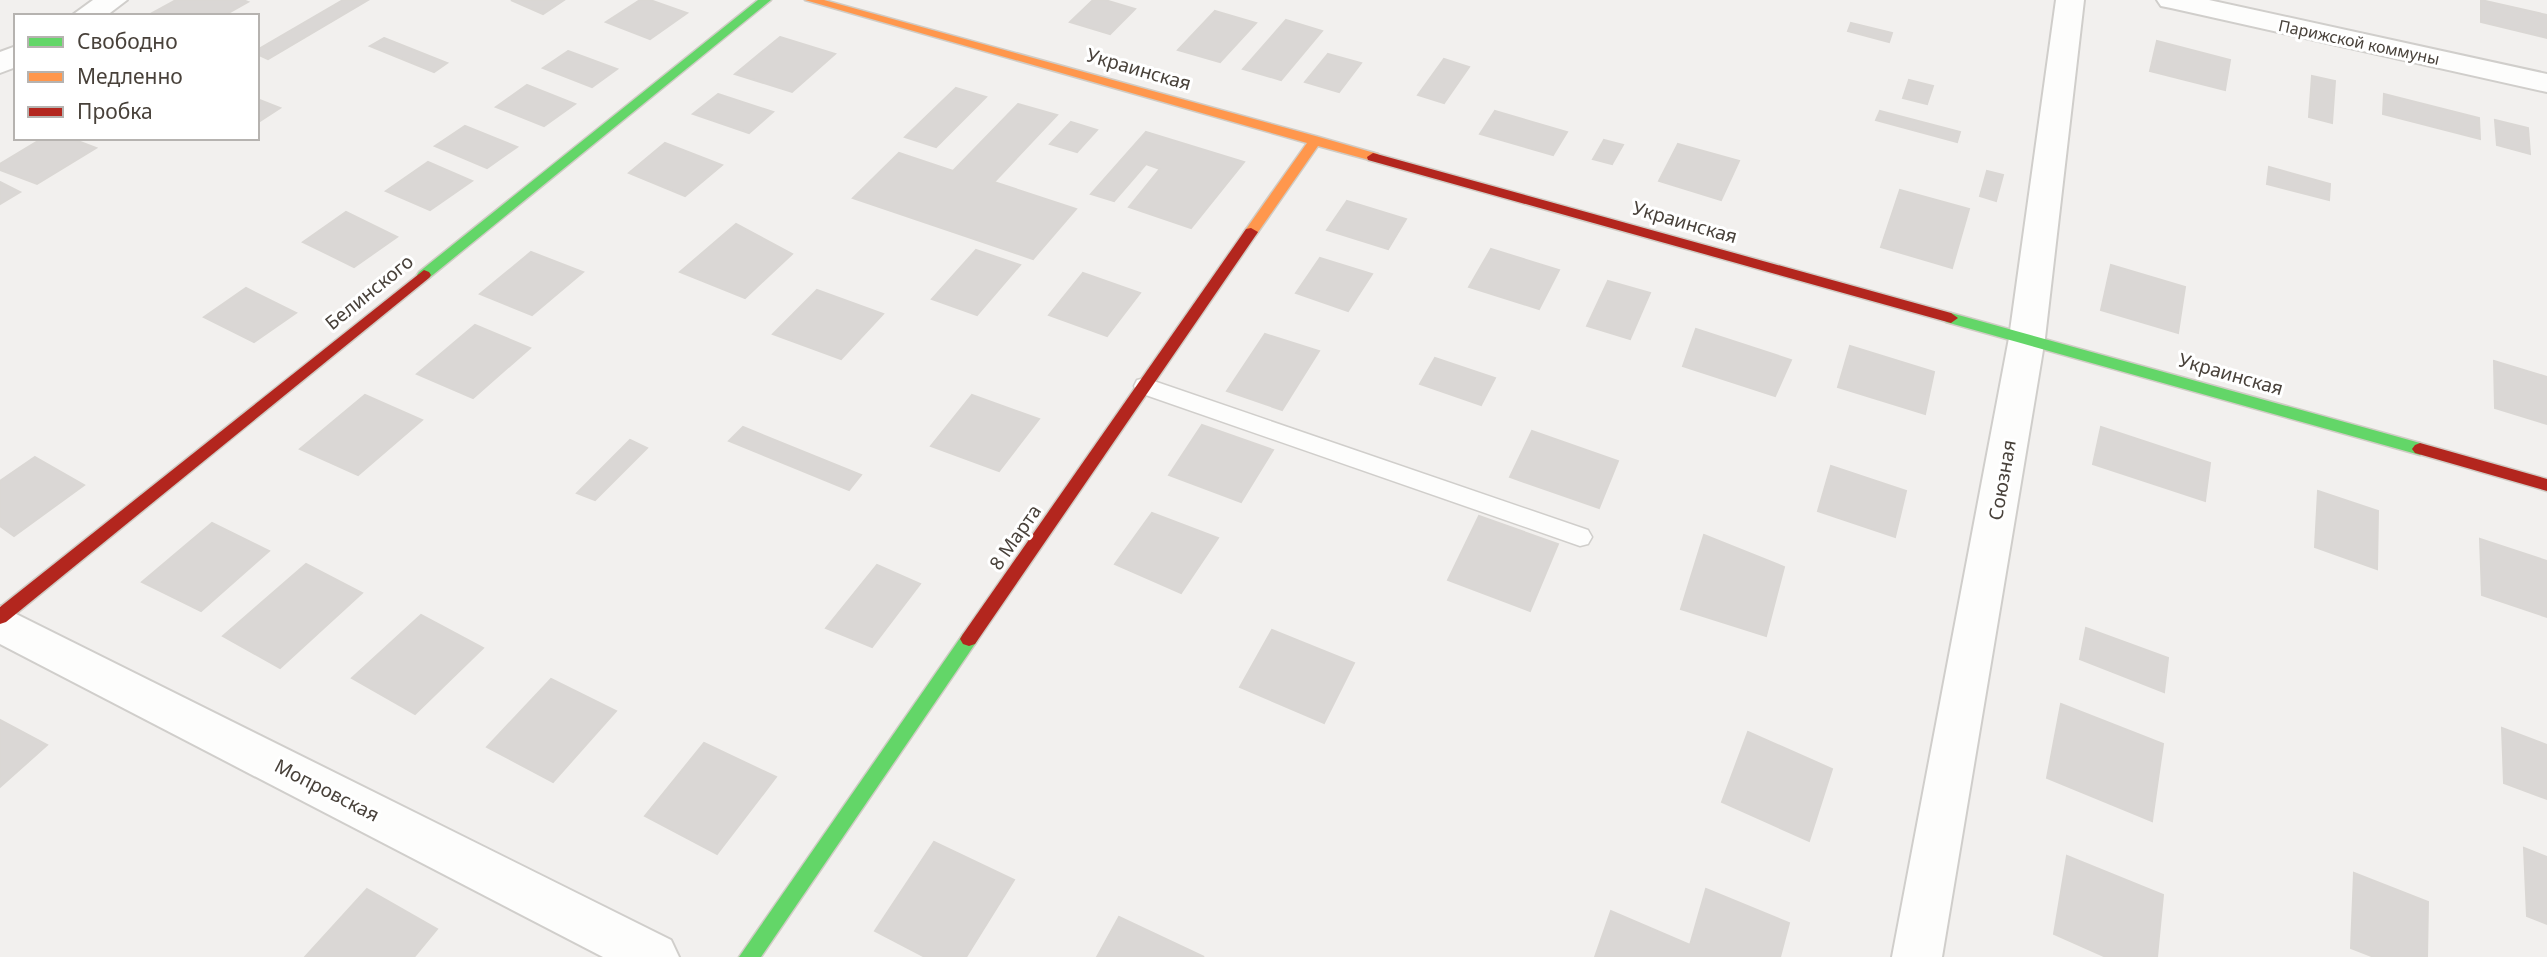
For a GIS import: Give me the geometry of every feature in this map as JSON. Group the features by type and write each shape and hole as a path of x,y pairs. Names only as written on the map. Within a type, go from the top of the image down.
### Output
{"street":[{"path":"88,14 113,0"},
{"name":"Белинского","path":"0,617 765,0"},
{"name":"Украинская","path":"811,0 2547,485"},
{"name":"Союзная","path":"1917,957 2026,338 2070,0"},
{"name":"Парижской коммуны","path":"2171,0 2547,83"},
{"name":"8 Марта","path":"749,957 1315,140"},
{"name":"Мопровская","path":"0,624 654,957"}],"lane":[{"path":"1145,386 1580,537"}],"building":[{"path":"176,0 248,2 227,14 151,14"},
{"path":"343,0 368,0 268,59 259,55 259,49"},
{"path":"511,0 564,0 543,14"},
{"path":"640,0 650,0 687,13 650,39 606,22"},
{"path":"1093,0 1105,0 1135,9 1110,34 1070,22"},
{"path":"2481,0 2547,15 2547,38 2481,22"},
{"path":"1215,11 1256,23 1220,62 1178,50"},
{"path":"1286,20 1322,31 1281,80 1243,69"},
{"path":"1851,23 1892,33 1889,42 1848,31"},
{"path":"780,37 835,54 792,92 735,74"},
{"path":"384,38 447,63 434,72 370,46"},
{"path":"2157,41 2230,60 2225,90 2150,71"},
{"path":"568,51 617,69 592,87 543,68"},
{"path":"1328,54 1361,63 1339,92 1305,82"},
{"path":"1444,59 1469,67 1444,103 1418,95"},
{"path":"2312,76 2335,81 2332,123 2309,117"},
{"path":"1909,80 1933,86 1927,104 1903,98"},
{"path":"527,85 575,104 544,126 496,107"},
{"path":"956,88 986,97 936,147 905,137"},
{"path":"718,94 773,112 749,133 693,114"},
{"path":"2384,94 2479,118 2480,139 2383,114"},
{"path":"259,100 280,108 259,122"},
{"path":"1018,104 1057,115 994,182 1076,209 1033,259 853,198 899,153 953,171"},
{"path":"1495,111 1567,132 1553,155 1480,134"},
{"path":"1880,111 1960,132 1957,142 1876,120"},
{"path":"2495,120 2528,128 2530,154 2497,145"},
{"path":"1071,122 1097,130 1077,152 1050,144"},
{"path":"465,126 517,147 487,168 435,146"},
{"path":"1146,132 1244,162 1191,228 1129,207 1160,169 1146,164 1114,201 1091,194"},
{"path":"40,140 75,140 96,148 37,184 0,170 0,164"},
{"path":"1604,140 1623,145 1612,164 1593,159"},
{"path":"665,143 722,165 685,196 629,173"},
{"path":"1678,144 1739,161 1721,200 1659,181"},
{"path":"428,162 472,181 430,210 386,191"},
{"path":"2269,167 2330,184 2329,200 2267,184"},
{"path":"1987,171 2003,175 1996,201 1980,196"},
{"path":"0,182 20,192 0,204"},
{"path":"1900,190 1969,209 1952,268 1881,247"},
{"path":"1347,201 1406,219 1388,249 1327,230"},
{"path":"346,212 397,237 354,267 303,242"},
{"path":"736,224 792,254 745,298 680,272"},
{"path":"1491,249 1559,270 1539,309 1469,287"},
{"path":"976,250 1020,265 977,315 932,299"},
{"path":"531,252 583,272 532,315 480,294"},
{"path":"1320,258 1372,274 1348,311 1296,293"},
{"path":"2111,265 2185,287 2178,333 2101,310"},
{"path":"1083,273 1140,293 1107,336 1049,315"},
{"path":"1608,281 1650,293 1630,339 1587,326"},
{"path":"246,288 296,313 254,342 204,317"},
{"path":"817,290 883,314 841,359 773,334"},
{"path":"475,325 530,348 473,398 417,374"},
{"path":"1696,329 1791,360 1775,396 1683,366"},
{"path":"1265,334 1319,351 1282,410 1227,391"},
{"path":"1850,346 1934,372 1925,414 1838,387"},
{"path":"1435,358 1495,378 1481,405 1420,384"},
{"path":"2494,361 2547,377 2547,424 2495,408"},
{"path":"365,395 422,420 358,475 300,449"},
{"path":"972,395 1039,419 999,471 931,446"},
{"path":"1202,425 1273,450 1241,502 1169,475"},
{"path":"743,427 861,475 849,490 729,441"},
{"path":"2101,427 2210,463 2205,501 2093,464"},
{"path":"1532,431 1618,461 1599,508 1510,477"},
{"path":"630,440 647,448 595,500 577,493"},
{"path":"35,457 84,485 14,536 0,526 0,481"},
{"path":"1831,466 1906,491 1895,537 1818,511"},
{"path":"2318,491 2378,511 2377,569 2315,547"},
{"path":"1152,513 1218,538 1181,593 1115,564"},
{"path":"1479,516 1558,544 1530,611 1448,580"},
{"path":"212,523 269,551 201,611 142,582"},
{"path":"1704,535 1784,567 1766,636 1681,609"},
{"path":"2480,539 2547,561 2547,617 2482,595"},
{"path":"306,564 362,593 280,668 223,636"},
{"path":"877,565 920,584 872,647 826,628"},
{"path":"421,615 483,648 415,714 352,678"},
{"path":"2086,628 2168,658 2164,692 2080,659"},
{"path":"1272,630 1354,663 1324,723 1240,687"},
{"path":"551,679 616,711 553,782 487,747"},
{"path":"2061,704 2163,744 2152,821 2047,778"},
{"path":"0,720 47,745 0,787"},
{"path":"2502,728 2547,745 2547,799 2504,783"},
{"path":"1748,732 1832,769 1809,841 1722,802"},
{"path":"704,743 776,777 717,854 645,816"},
{"path":"934,842 1014,880 966,957 925,957 875,931"},
{"path":"2524,848 2547,857 2547,924 2527,916"},
{"path":"2067,856 2163,895 2157,957 2106,957 2054,934"},
{"path":"2354,873 2428,902 2427,957 2374,957 2351,948"},
{"path":"367,889 437,929 414,957 305,957"},
{"path":"1706,889 1789,923 1780,957 1595,957 1611,911 1690,945"},
{"path":"1119,917 1204,957 1097,957"}],"traffic: fast":[{"path":"424,275 765,0"},
{"path":"1951,318 2420,449"},
{"path":"749,957 969,639"}],"traffic: slow":[{"path":"811,0 1373,157"},
{"path":"1251,232 1315,140"}],"traffic: jam":[{"path":"1373,157 1951,318"},
{"path":"969,639 1251,232"},
{"path":"0,617 424,275"},
{"path":"2420,449 2547,485"}]}
